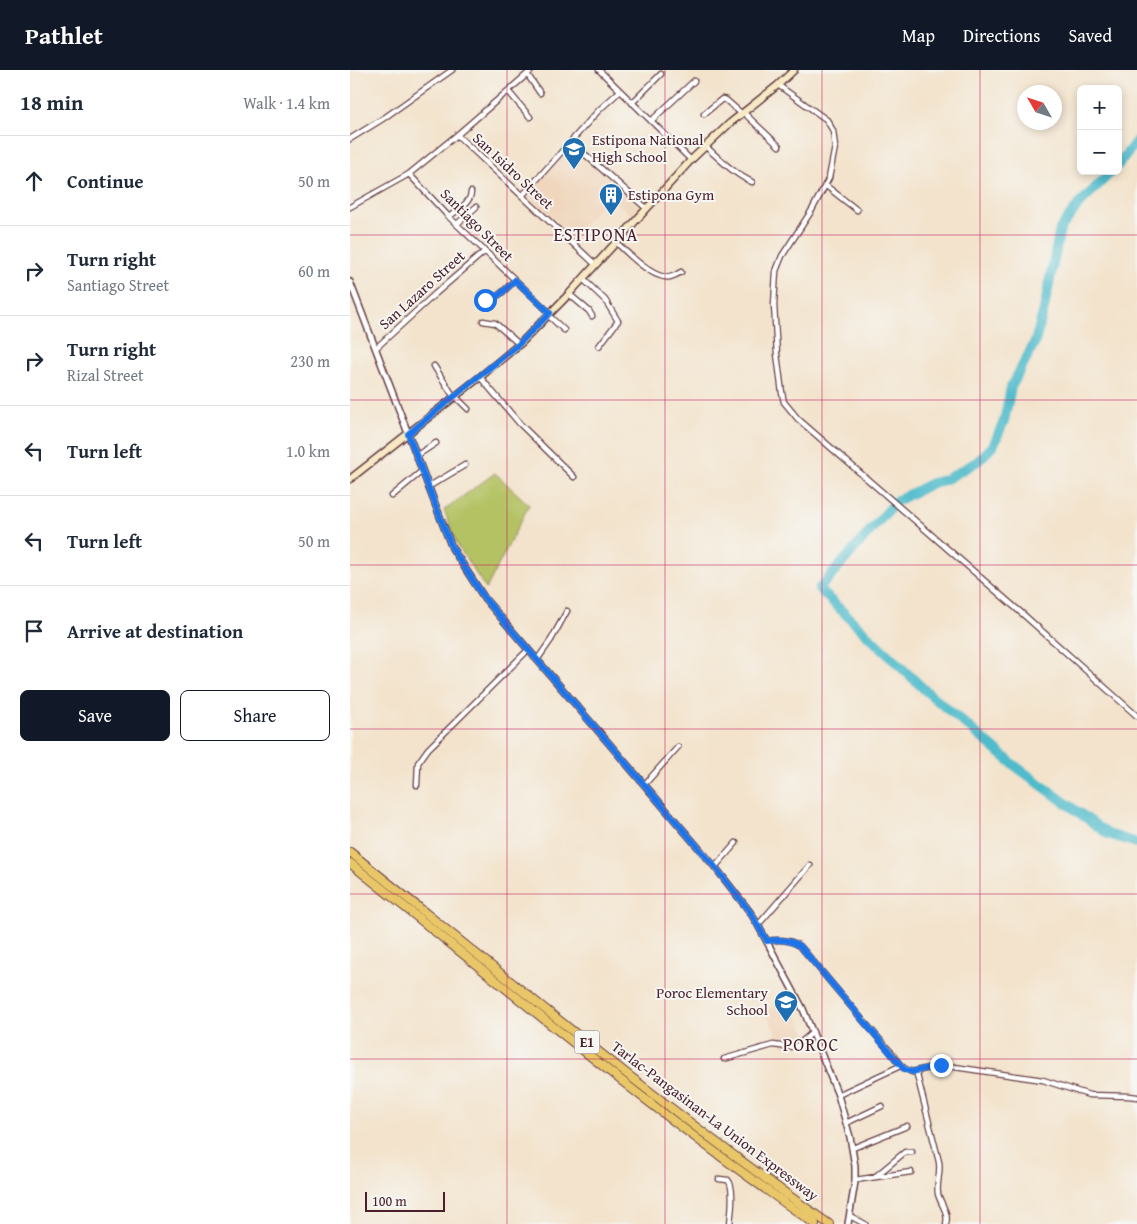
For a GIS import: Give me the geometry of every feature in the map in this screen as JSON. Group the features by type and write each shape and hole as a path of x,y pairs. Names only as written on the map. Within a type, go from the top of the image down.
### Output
{"highway":[{"name":"Tarlac-Pangasinan-La Union Expressway","path":"350,852 566,1027 718,1144 829,1224"},
{"name":"Tarlac-Pangasinan-La Union Expressway","path":"350,863 562,1034 714,1151 815,1224"}],"main road":[{"path":"350,479 519,344 569,294 705,146 794,70"}],"street":[{"path":"350,139 384,118 452,70"},
{"path":"599,70 691,160"},
{"path":"350,208 409,174 457,136 530,72 540,93"},
{"path":"632,103 661,74"},
{"path":"651,121 694,81"},
{"path":"778,85 827,120 831,125 835,147 826,185 782,256 776,271 774,297 777,354 784,402 798,419 1026,616 1137,716"},
{"path":"508,91 530,116"},
{"path":"522,196 599,110 620,91"},
{"path":"704,114 722,98 743,113 779,146"},
{"name":"San Isidro Street","path":"457,136 596,265"},
{"path":"571,142 646,208"},
{"path":"705,146 743,178 752,182"},
{"name":"Santiago Street","path":"409,174 449,217 564,330"},
{"path":"826,185 857,210"},
{"path":"449,217 468,202 471,192"},
{"path":"457,224 476,207"},
{"path":"616,242 636,261 661,276 669,278 682,272"},
{"name":"San Lazaro Street","path":"376,348 485,251"},
{"path":"583,279 605,300 618,321 599,346"},
{"path":"485,300 501,294 515,280"},
{"path":"350,282 452,548 470,577 485,599 528,650 715,867 750,912 767,941 813,1032 838,1095 853,1148 856,1166 848,1224"},
{"path":"569,294 589,311 592,316"},
{"path":"483,321 495,323 519,344"},
{"path":"434,366 455,397 468,409"},
{"path":"480,377 520,424 574,477"},
{"path":"416,456 436,443"},
{"path":"428,487 465,465"},
{"path":"392,496 422,471"},
{"path":"537,660 551,640 566,611"},
{"path":"417,785 418,763 428,749 528,650"},
{"path":"644,785 678,747"},
{"path":"715,867 736,843"},
{"path":"758,925 810,865"},
{"path":"767,941 791,941 800,946 900,1066 908,1071 941,1065 1043,1080 1089,1094 1137,1098"},
{"path":"724,1059 773,1045 797,1046 813,1032"},
{"path":"838,1095 900,1066"},
{"path":"916,1071 939,1162 940,1171 937,1189 947,1215 946,1224"},
{"path":"846,1123 882,1106"},
{"path":"853,1148 906,1126"},
{"path":"875,1177 904,1152 912,1152"},
{"path":"855,1180 911,1172"},
{"path":"719,1179 728,1180 731,1184 732,1208 730,1224"},
{"path":"850,1216 865,1224"}],"shaded area":[{"name":"Estipona National High School","path":"572,146 642,209 634,217 609,196 572,237 528,194"},
{"name":"Poroc Elementary School","path":"788,999 808,1035 783,1046 764,1011"}],"green space":[{"path":"495,473 529,505 486,589 458,546 444,510"}],"waterway":[{"path":"1122,160 1137,140"},
{"path":"897,501 932,483 945,480 978,461 993,446 1004,421 1011,387 1035,342 1044,309 1060,229 1079,204 1108,175"},
{"path":"892,506 819,589 926,691 1014,765 1108,834 1137,843"}],"place":[{"name":"Estipona National High School","path":"574,170"},
{"name":"Estipona Gym","path":"611,216"},
{"name":"Poroc Elementary School","path":"786,1023"}],"district":[{"name":"ESTIPONA","path":"596,235"},
{"name":"POROC","path":"811,1045"}],"route":[{"path":"485,300 501,294 515,280 550,313 519,344 408,434 452,548 485,599 715,867 750,912 767,941 775,939 791,941 800,946 904,1069 912,1072 941,1065"}]}
